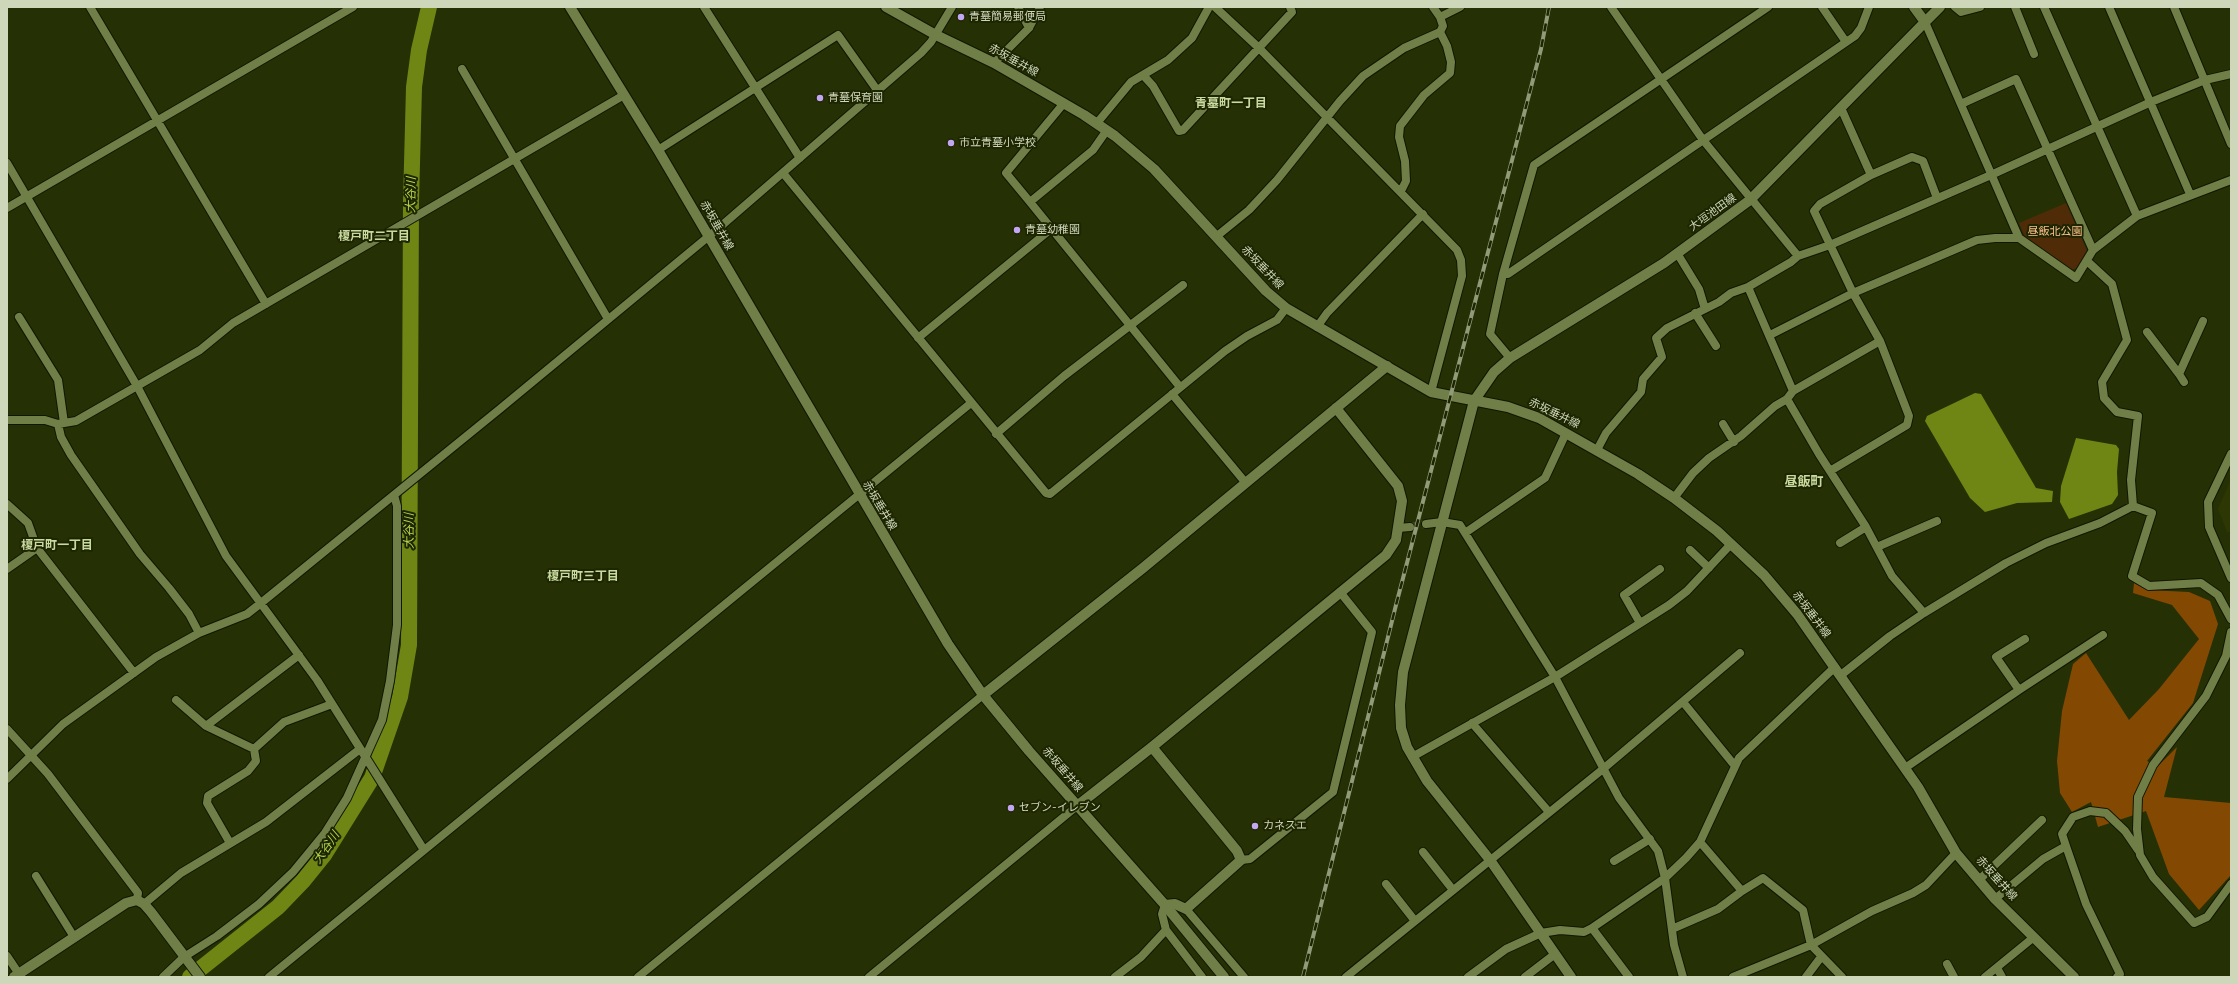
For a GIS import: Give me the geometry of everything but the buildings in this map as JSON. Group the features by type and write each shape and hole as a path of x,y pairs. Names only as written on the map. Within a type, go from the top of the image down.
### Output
{"main road":[{"name":"赤坂垂井線","path":"570,7 658,150 859,495 948,644 983,695 1077,806 1165,905 1224,977"},
{"name":"赤坂垂井線","path":"886,7 936,35 994,63 1064,103 1107,130 1154,169 1266,291 1286,308 1431,392 1474,400 1528,413 1597,450 1674,498 1731,544 1764,575 1792,608 1838,671 1905,768 1956,853 1995,898 2074,977"},
{"path":"1914,7 1925,22"},
{"name":"大垣池田線","path":"1474,400 1494,372 1510,358 1678,253 1750,200 1940,7"},
{"path":"983,695 1142,568 1387,366"},
{"path":"1474,400 1403,672 1400,706 1401,728 1412,757 1427,781 1490,860 1571,977"},
{"path":"1077,806 1152,747 1386,555 1396,540 1402,501 1398,486 1336,408"},
{"path":"1152,747 1237,851 1241,860 1186,909 1175,904 1165,905"},
{"path":"16,975 126,903 140,902 200,977"}],"street":[{"path":"90,7 266,304"},
{"path":"7,208 158,122 353,7"},
{"path":"704,7 800,158"},
{"path":"7,779 63,724 156,657 199,633 235,620 261,603 396,493 709,236 921,53 936,35 952,7"},
{"path":"1018,7 1029,28"},
{"path":"994,63 1029,28 1040,7"},
{"path":"1097,123 1131,82 1168,60 1192,38 1209,7"},
{"path":"1215,7 1260,48 1457,250 1461,260 1462,276 1439,367 1431,392"},
{"path":"1143,75 1153,86 1180,130 1183,130 1292,12 1290,7"},
{"path":"1217,236 1249,210 1268,190 1327,116 1363,76 1404,48 1440,32 1444,26 1440,16 1433,7"},
{"path":"1440,16 1460,7"},
{"path":"1611,7 1703,140 1750,200 1798,256"},
{"path":"1510,358 1490,334 1502,274 1534,164 1661,81 1768,7"},
{"path":"1822,7 1846,42"},
{"path":"1502,274 1508,274 1855,36 1861,28 1869,7"},
{"path":"1955,7 1960,12 1980,7"},
{"path":"2015,7 2034,54"},
{"path":"2044,7 2096,127 2137,216"},
{"path":"2109,7 2190,194"},
{"path":"2174,7 2231,144"},
{"path":"1925,22 2019,238 2076,278 2093,250 2137,216 2190,194 2231,180"},
{"path":"1401,191 1406,181 1405,161 1399,137 1400,126 1424,95 1450,73 1451,62 1447,46 1440,32"},
{"path":"658,150 838,35 877,90"},
{"path":"462,69 608,319"},
{"path":"1597,450 1606,433 1642,392 1643,379 1662,357 1656,338 1667,328 1705,309 1731,293 1748,287 1791,262 1798,256 1830,245 1991,175 2151,102 2204,80 2231,74"},
{"path":"1961,104 2016,79 2093,250"},
{"path":"7,420 45,420 61,423 76,420 200,350 233,323 515,160 624,95"},
{"path":"1064,103 1006,173 1180,387"},
{"path":"1841,108 1871,174"},
{"path":"1030,202 1093,150 1107,130"},
{"path":"1830,471 1907,425 1909,416 1880,341 1853,293 1814,211 1820,204 1871,174 1912,157 1923,161 1937,198"},
{"path":"7,163 138,386 226,556 299,655 332,704 424,850"},
{"path":"783,173 1046,493 1050,494 1180,387 1247,336 1277,320 1286,308"},
{"path":"1317,327 1327,313 1423,214"},
{"path":"918,338 1051,229"},
{"path":"1770,335 1853,293 1977,240 2019,238"},
{"path":"1678,253 1699,289 1705,309"},
{"path":"2087,261 2112,284 2127,340 2102,382 2104,398 2117,412 2138,416 2131,480 2133,506"},
{"path":"996,434 1064,376 1129,324 1183,285"},
{"path":"1748,287 1793,391"},
{"path":"1695,313 1716,346"},
{"path":"19,317 58,380 61,423 71,455 140,554 189,614 199,633"},
{"path":"2179,374 2203,321"},
{"path":"2147,332 2184,382"},
{"path":"1674,498 1704,463 1734,442 1775,406 1788,399 1793,391 1880,341"},
{"path":"1172,394 1245,482"},
{"path":"1788,399 1830,471 1866,527 1892,576 1924,613"},
{"path":"269,977 971,403"},
{"path":"1723,424 1734,442"},
{"path":"1465,533 1545,478 1566,434"},
{"path":"2231,454 2208,502 2208,527 2231,578"},
{"path":"163,977 259,904 293,872 329,828 347,798 366,759 382,720 390,681 397,625 396,493"},
{"path":"7,504 28,524 37,548 134,673"},
{"path":"1468,977 1506,949 1541,933 1560,930 1584,932 1592,928 1665,878 1700,842 1739,758 1755,741 1838,671 1924,613 2006,563 2046,543 2121,513 2133,506"},
{"path":"2133,506 2152,513 2132,576 2149,586 2201,583 2218,596 2231,619"},
{"path":"1877,547 1937,521"},
{"path":"1426,524 1442,522 1460,525 1555,677 1619,798 1658,851 1665,878 1672,929 1683,977"},
{"path":"1398,528 1410,527"},
{"path":"1840,543 1866,527"},
{"path":"1412,757 1555,677 1640,623 1687,591 1731,544"},
{"path":"7,569 37,548"},
{"path":"1690,550 1709,568"},
{"path":"1640,623 1624,595 1660,569"},
{"path":"1241,860 1250,859 1333,792 1372,632 1340,592"},
{"path":"2140,852 2136,829 2138,796 2153,765 2206,696 2226,656 2231,632"},
{"path":"1905,768 2103,635"},
{"path":"2019,690 1996,657 2025,639"},
{"path":"1346,977 1603,769 1740,653"},
{"path":"206,726 299,655"},
{"path":"638,977 983,695"},
{"path":"176,700 206,726 254,749"},
{"path":"1683,702 1735,766"},
{"path":"254,749 284,722 332,704"},
{"path":"1472,723 1549,812"},
{"path":"7,729 48,774 138,894 140,902 181,873 266,822 360,749"},
{"path":"230,843 208,803 208,796 248,771 256,761 254,749"},
{"path":"869,977 1077,806"},
{"path":"2117,977 2120,974 2086,904 2062,834 2074,817 2090,811 2106,813 2125,831 2140,852 2154,877 2194,923 2207,917 2231,884"},
{"path":"1979,880 2042,820"},
{"path":"1614,861 1650,839"},
{"path":"1700,842 1742,891"},
{"path":"1995,898 2043,859 2066,846"},
{"path":"1423,852 1453,890"},
{"path":"1733,977 1746,975 1811,945 1872,911 1926,885 1956,853"},
{"path":"36,876 74,937"},
{"path":"1672,929 1718,908 1763,878 1803,910 1811,945 1842,977"},
{"path":"1386,884 1415,921"},
{"path":"1165,905 1162,914 1166,930 1202,977"},
{"path":"1186,909 1244,977"},
{"path":"1592,928 1629,977"},
{"path":"1115,977 1141,957 1166,930"},
{"path":"1985,977 2034,937"},
{"path":"1524,977 1555,954"},
{"path":"7,956 16,975"},
{"path":"1806,977 1821,957"},
{"path":"1946,964 1954,977"},
{"path":"1997,968 2002,977"}],"shaded area":[{"path":"1975,393 1981,394 2036,488 2053,491 2052,502 2017,503 1985,512 1970,498 1925,421 1927,416"},
{"path":"2076,438 2116,445 2119,449 2117,472 2118,495 2112,504 2069,519 2060,502 2061,486"},
{"path":"2231,479 2231,532 2227,532 2218,509"},
{"path":"2134,583 2147,590 2189,592 2210,601 2218,624 2193,703 2147,761 2158,766 2177,747 2164,797 2231,803 2231,875 2199,910 2169,874 2146,811 2098,827 2091,802 2072,812 2060,793 2057,761 2062,711 2073,664 2086,653 2129,720 2159,689 2199,639 2172,605 2133,593"}],"green space":[{"name":"昼飯北公園","path":"2066,203 2087,251 2077,268 2071,270 2026,239 2019,223"}],"waterway":[{"name":"大谷川","path":"190,977 278,907 303,881 324,855 372,778 400,697 409,645 411,202 414,87 419,50 429,7"}],"tunnel":[{"path":"1410,527 1426,524"}],"railway":[{"path":"1303,977 1396,605 1541,49 1549,7"}],"place":[{"name":"青墓簡易郵便局","path":"961,17"},
{"name":"青墓保育園","path":"820,98"},
{"name":"市立青墓小学校","path":"951,143"},
{"name":"青墓幼稚園","path":"1017,230"},
{"name":"セブン-イレブン","path":"1011,808"},
{"name":"カネスエ","path":"1255,826"}],"district":[{"name":"青墓町一丁目","path":"1231,104"},
{"name":"榎戸町二丁目","path":"374,237"},
{"name":"昼飯町","path":"1804,483"},
{"name":"榎戸町一丁目","path":"57,546"},
{"name":"榎戸町三丁目","path":"583,577"}]}
